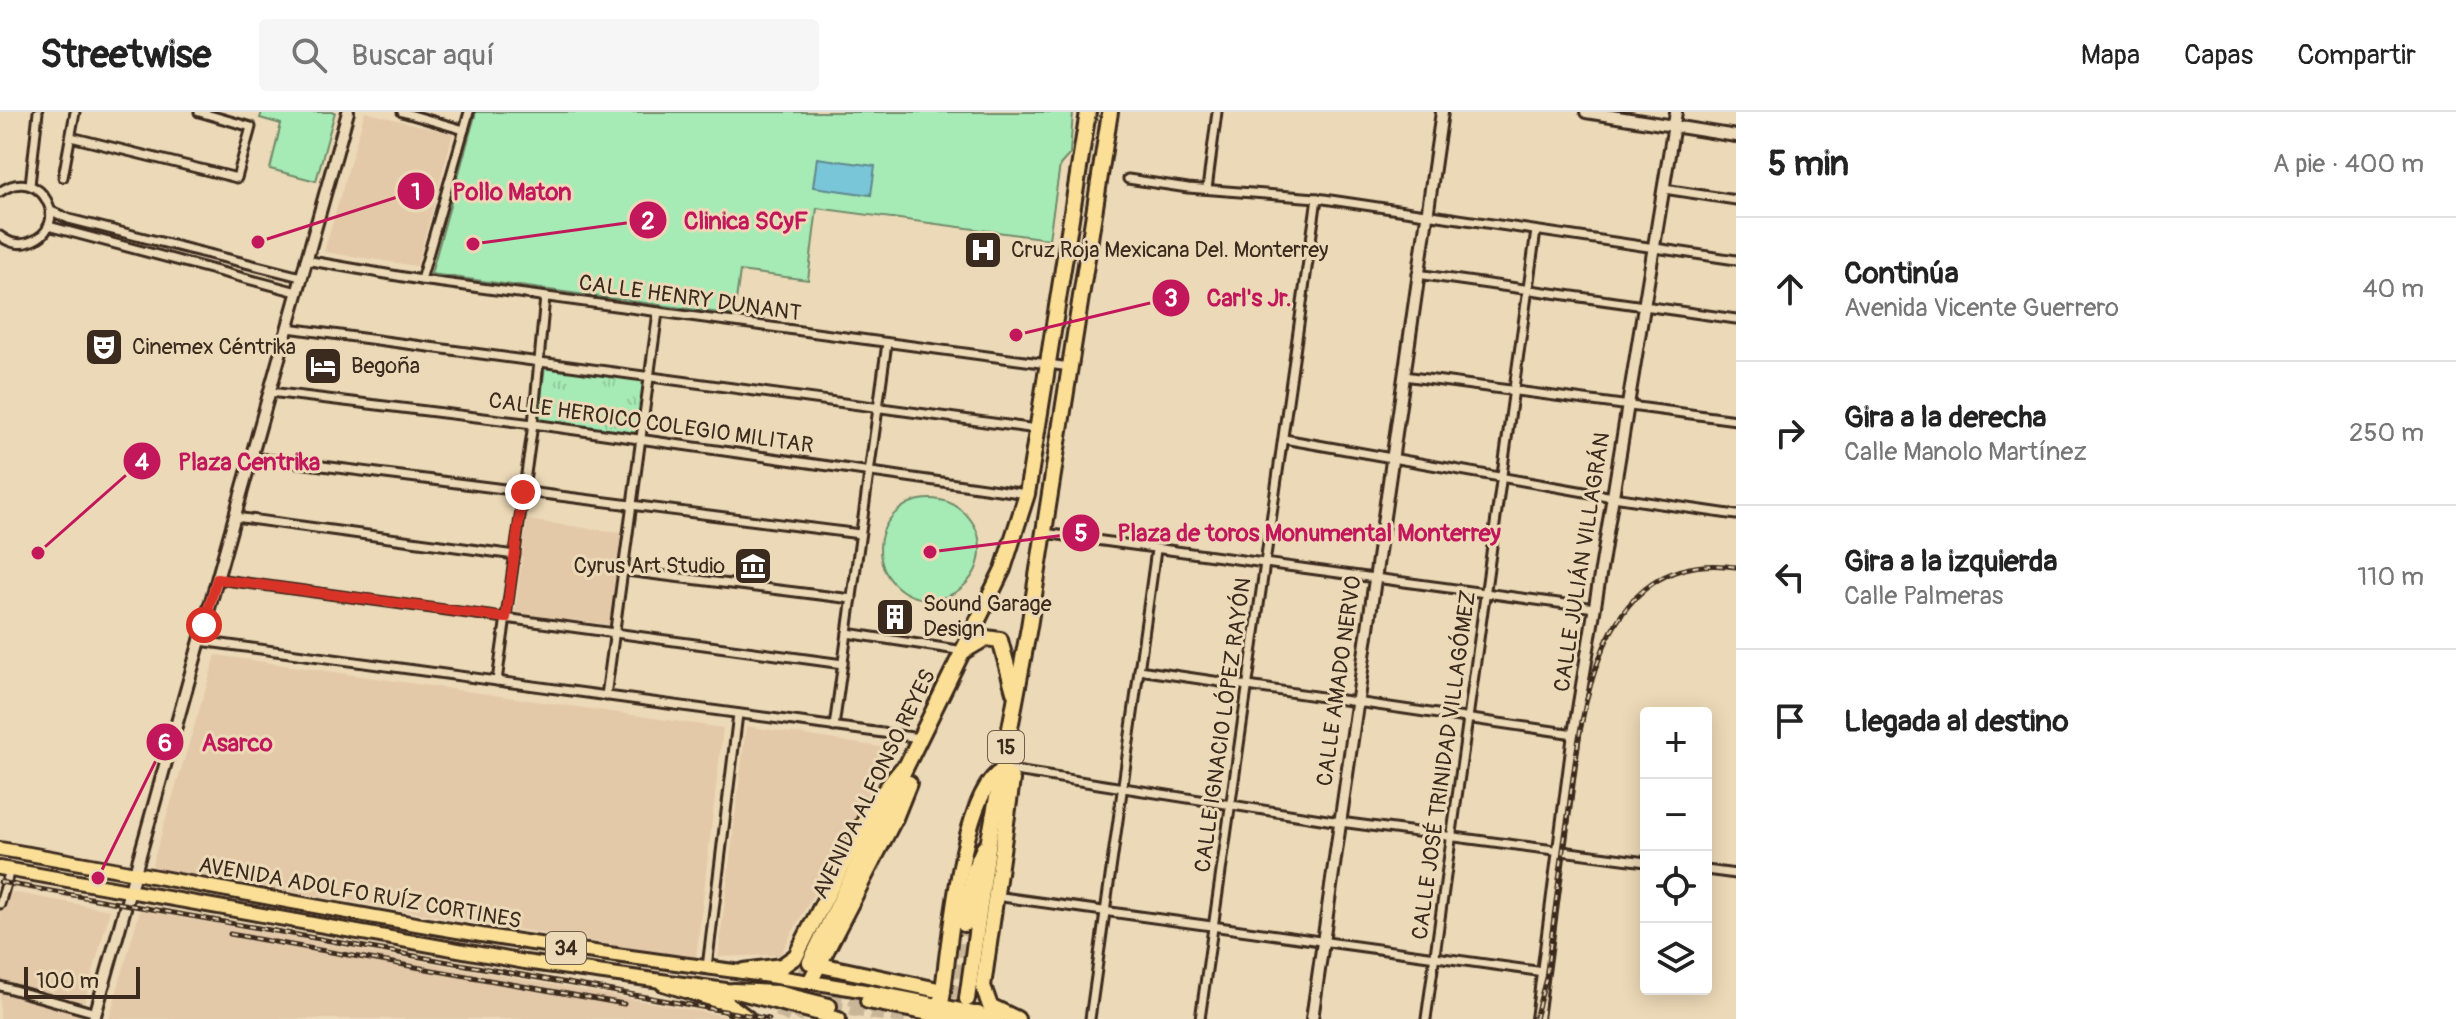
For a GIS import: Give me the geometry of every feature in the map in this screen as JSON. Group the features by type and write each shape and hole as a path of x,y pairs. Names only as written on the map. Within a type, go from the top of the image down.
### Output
{"highway":[{"name":"AVENIDA ALFONSO REYES","path":"913,757 1003,569 1027,494 1088,112"},
{"name":"15","path":"967,999 989,840 1044,533 1110,112"},
{"path":"964,651 986,638 1000,640 1016,701"},
{"path":"811,980 815,964 895,818 907,788 913,757"},
{"path":"744,971 782,966 792,961 873,805 913,757"},
{"path":"815,964 942,997 966,835 987,782 1002,770 1012,780 983,991 986,1002 996,1011 1017,1019"},
{"path":"964,924 974,870 989,840"},
{"path":"663,983 727,1003 748,1019"},
{"path":"733,991 777,993 829,1006"},
{"path":"868,1001 939,1015 978,1014"}],"main road":[{"name":"AVENIDA ADOLFO RUÍZ CORTINES","path":"0,849 527,942 942,997 978,1014 998,1019"},
{"name":"AVENIDA ADOLFO RUÍZ CORTINES","path":"5,869 663,983 733,991 839,1019"}],"street":[{"path":"30,185 38,112"},
{"path":"63,177 75,112"},
{"path":"71,137 234,179 239,175 251,129 248,124 232,116 199,112"},
{"path":"0,986 95,1016 348,112"},
{"path":"402,112 464,130"},
{"path":"421,280 469,112"},
{"path":"1207,189 1217,112"},
{"name":"CALLE AMADO NERVO","path":"1312,1019 1442,112"},
{"path":"1586,112 1736,136"},
{"name":"CALLE JULIÁN VILLAGRÁN","path":"1537,1019 1574,734 1676,112"},
{"path":"1128,179 1317,198 1736,260"},
{"path":"0,192 16,184 30,185 43,193 51,211 48,226 39,238 23,244 0,236"},
{"path":"1664,189 1736,200"},
{"name":"CALLE IGNACIO LÓPEZ RAYÓN","path":"1200,1019 1317,198"},
{"path":"51,211 69,219 301,277"},
{"path":"48,226 297,292"},
{"name":"CALLE JOSÉ TRINIDAD VILLAGÓMEZ","path":"1426,1019 1536,231"},
{"name":"CALLE HENRY DUNANT","path":"305,260 421,280 1070,367"},
{"path":"1417,274 1736,319"},
{"path":"497,681 533,424 545,297"},
{"path":"606,696 626,571 658,312"},
{"path":"288,328 1037,429"},
{"path":"834,727 887,343"},
{"path":"1404,376 1736,420"},
{"name":"CALLE HEROICO COLEGIO MILITAR","path":"270,392 533,424 1027,494"},
{"path":"1284,439 1613,497 1736,515"},
{"path":"251,457 860,534"},
{"path":"235,517 515,555"},
{"path":"1044,533 1595,608"},
{"path":"1090,1019 1156,550"},
{"path":"626,571 852,599"},
{"path":"217,579 843,664"},
{"path":"847,633 964,651"},
{"path":"200,641 922,738"},
{"path":"1139,670 1574,734"},
{"path":"707,967 738,714"},
{"path":"1002,770 1340,822 1640,861"},
{"path":"0,904 5,869"},
{"path":"1712,871 1736,874"},
{"path":"995,896 1544,972"}],"shaded area":[{"path":"365,112 453,134 417,266 324,252"},
{"path":"527,520 622,533 610,625 515,613"},
{"path":"216,655 723,728 696,959 151,868"},
{"path":"746,726 893,749 780,955 718,957"},
{"path":"0,890 110,910 80,1019 0,1019"},
{"path":"140,910 731,1017 732,1019 109,1019"}],"green space":[{"path":"262,112 335,112 316,181 270,169 281,124 260,118"},
{"path":"476,112 1073,112 1070,154 1060,165 1049,239 817,208 808,280 740,271 734,315 431,274"},
{"path":"545,365 648,379 639,437 538,422"},
{"path":"930,499 958,507 972,521 980,549 972,577 958,591 930,599 902,591 888,577 880,549 888,521 902,507"}],"water":[{"path":"817,158 875,166 871,195 813,187"}],"tunnel":[{"path":"943,1017 952,999 964,924"},
{"path":"781,1019 810,962"},
{"path":"795,1019 802,1009 818,999 836,997 868,1001"},
{"path":"829,1006 916,1019"}],"railway":[{"path":"1535,1019 1546,978 1580,732 1604,647 1624,611 1652,584 1689,568 1736,567"},
{"path":"0,882 769,1019"},
{"path":"230,934 624,1004"}],"place":[{"name":"Pollo Maton","path":"258,242"},
{"name":"Clinica SCyF","path":"473,244"},
{"name":"Cruz Roja Mexicana Del. Monterrey","path":"983,250"},
{"name":"Carl's Jr.","path":"1016,335"},
{"name":"Cinemex Céntrika","path":"104,347"},
{"name":"Begoña","path":"323,366"},
{"name":"Plaza de toros Monumental Monterrey","path":"930,552"},
{"name":"Plaza Centrika","path":"38,553"},
{"name":"Cyrus Art Studio","path":"753,566"},
{"name":"Sound Garage Design","path":"895,617"},
{"name":"Asarco","path":"98,878"}],"route":[{"path":"204,625 217,579 506,618 523,492"}]}
